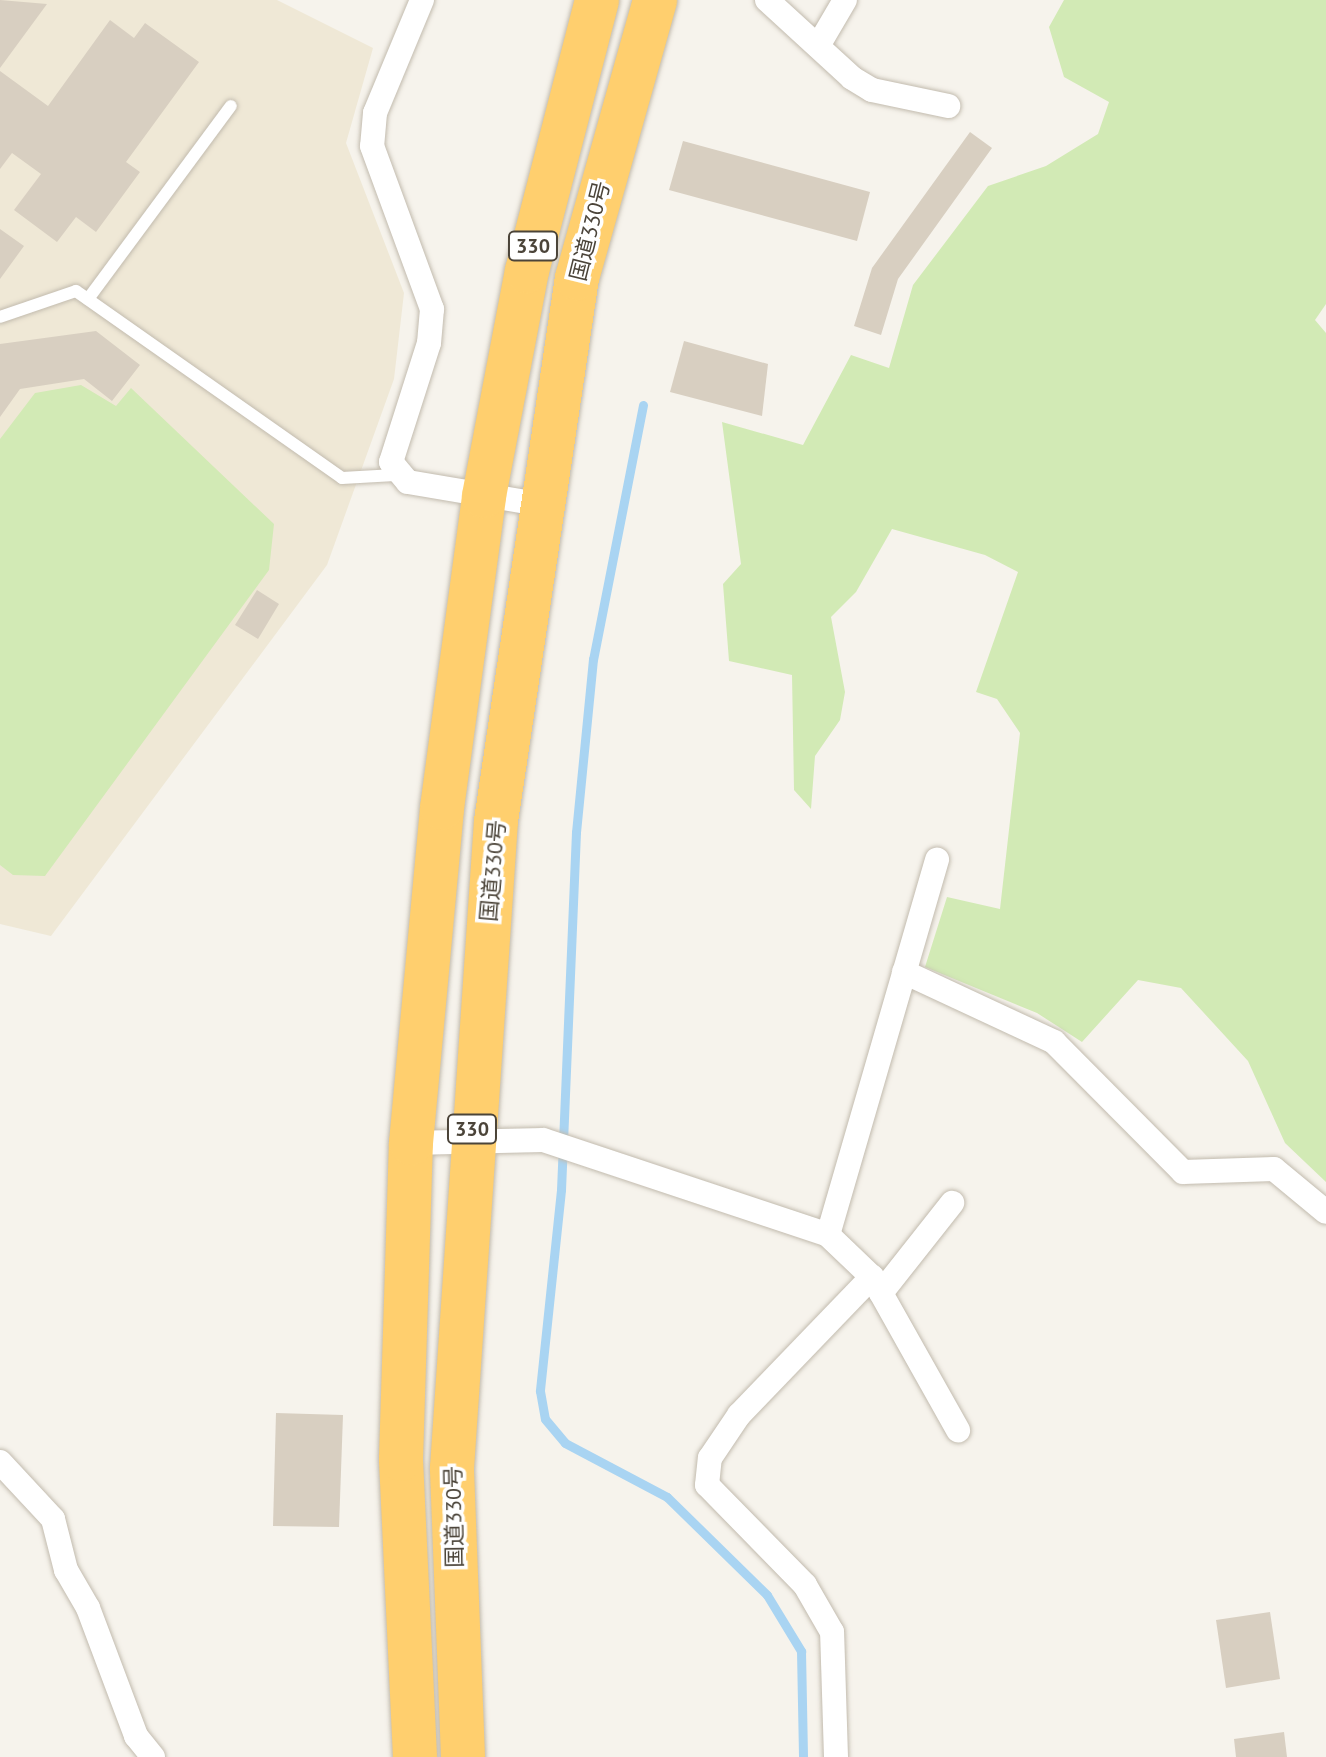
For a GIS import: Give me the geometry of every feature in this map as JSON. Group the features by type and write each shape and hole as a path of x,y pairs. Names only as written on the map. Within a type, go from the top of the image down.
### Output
{"highway":[{"name":"330","path":"415,1757 401,1459 411,1143 442,808 484,496 527,271 597,0"},
{"name":"国道330号","path":"463,1757 452,1468 471,1140 496,821 538,504 577,278 655,0"}],"street":[{"path":"422,0 375,113 372,146 432,309 429,343 394,441 395,475 484,496 538,504"},
{"path":"767,0 872,90 948,106"},
{"path":"818,46 845,0"},
{"path":"828,1235 937,859"},
{"path":"904,972 1054,1042 1183,1172 1274,1169 1326,1212"},
{"path":"411,1143 543,1140 584,1150 828,1235 876,1285 958,1430"},
{"path":"836,1757 832,1632 805,1585 707,1485 710,1458 739,1415 876,1285 952,1203"},
{"path":"0,1462 53,1519 66,1570 88,1608 136,1736 153,1757"}],"lane":[{"path":"88,299 231,106"},
{"path":"0,317 76,291 342,478 395,475"}],"shaded area":[{"path":"0,0 277,0 373,48 346,143 404,293 394,379 327,565 51,936 0,924"}],"green space":[{"path":"1064,0 1326,0 1326,304 1315,320 1326,333 1326,1182 1285,1143 1248,1061 1181,988 1138,980 1082,1042 1037,1013 925,967 947,897 1000,909 1020,733 997,699 976,692 1018,572 985,555 892,529 856,592 831,617 845,692 840,720 815,756 811,809 794,790 792,675 729,661 723,584 741,564 722,422 803,445 851,355 889,368 913,285 988,186 1046,166 1098,134 1109,102 1064,77 1049,27"},
{"path":"81,385 116,406 131,388 274,524 269,570 45,876 13,875 0,865 0,439 35,393"}],"building":[{"path":"0,0 47,4 0,68"},
{"path":"110,20 134,38 145,23 199,62 126,162 140,172 96,232 76,217 57,242 14,210 41,174 12,153 0,169 0,71 48,106"},
{"path":"970,132 992,148 898,279 881,335 854,326 872,268"},
{"path":"683,141 870,192 857,241 669,190"},
{"path":"0,229 24,246 0,279"},
{"path":"96,331 140,365 112,401 84,379 20,389 0,417 0,344"},
{"path":"684,341 768,364 762,416 670,392"},
{"path":"257,590 279,604 258,639 235,625"},
{"path":"276,1413 343,1415 339,1527 273,1526"},
{"path":"1270,1612 1280,1679 1226,1688 1216,1620"},
{"path":"1284,1732 1287,1757 1236,1757 1234,1739"}],"waterway":[{"path":"643,405 593,659 576,832 561,1190 540,1391 545,1419 565,1443 667,1497 767,1595 801,1651 803,1757"}]}
